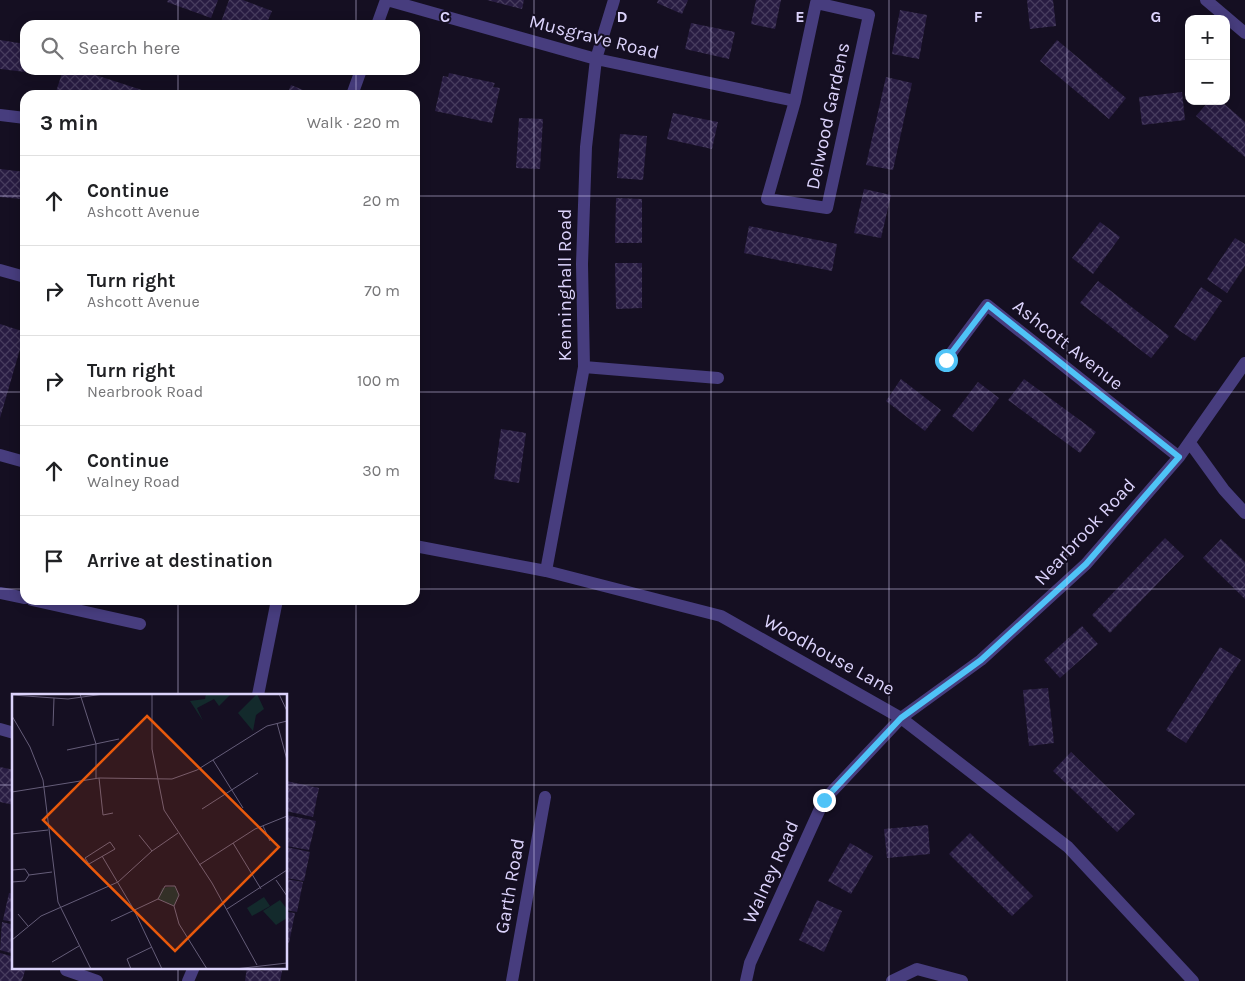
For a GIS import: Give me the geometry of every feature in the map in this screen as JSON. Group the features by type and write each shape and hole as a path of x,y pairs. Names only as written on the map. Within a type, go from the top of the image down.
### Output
{"street":[{"path":"379,20 386,0"},
{"name":"Musgrave Road","path":"386,0 596,59 795,101"},
{"name":"Kenninghall Road","path":"546,571 584,367 582,264 586,147 596,59 614,0"},
{"path":"1206,0 1245,33"},
{"name":"Delwood Gardens","path":"816,3 869,15 827,208 768,199 795,101 816,3"},
{"path":"354,90 358,75"},
{"path":"0,115 20,117"},
{"path":"0,270 20,276"},
{"name":"Ashcott Avenue","path":"946,360 988,305 1179,457"},
{"name":"Nearbrook Road","path":"901,718 981,660 1086,564 1179,457 1245,363"},
{"path":"584,367 718,378"},
{"path":"1190,443 1224,490 1245,513"},
{"path":"0,455 20,461"},
{"name":"Woodhouse Lane","path":"420,547 546,571 721,616 901,718 1068,847 1193,981"},
{"path":"0,593 20,597"},
{"path":"54,605 140,624"},
{"path":"258,694 276,605"},
{"name":"Walney Road","path":"746,981 750,963 824,800 901,718"},
{"name":"Garth Road","path":"512,981 545,797"},
{"path":"188,981 194,968"},
{"path":"892,981 916,969 962,981"},
{"path":"66,970 98,981"}],"building":[{"path":"168,0 218,0 211,18 167,2"},
{"path":"229,0 243,0 272,11 268,20 222,20"},
{"path":"487,0 524,0 522,9"},
{"path":"658,0 688,0 682,14 657,3"},
{"path":"756,0 781,0 775,29 751,24"},
{"path":"1027,0 1053,0 1056,26 1030,29"},
{"path":"900,10 927,15 919,59 892,54"},
{"path":"691,23 735,32 729,59 685,49"},
{"path":"0,40 20,43 20,71 0,69"},
{"path":"1057,40 1126,98 1109,119 1040,61"},
{"path":"449,73 495,83 493,87 500,88 492,123 435,111 443,76 448,77"},
{"path":"61,75 95,75 142,90 57,90"},
{"path":"886,77 912,83 893,170 866,165"},
{"path":"291,85 303,90 289,90"},
{"path":"1182,92 1185,120 1142,125 1139,97"},
{"path":"1206,105 1226,105 1245,122 1245,157 1196,116"},
{"path":"673,113 718,122 712,149 667,139"},
{"path":"519,118 543,119 540,169 516,168"},
{"path":"620,134 647,136 643,180 617,178"},
{"path":"0,169 20,171 20,199 0,197"},
{"path":"864,189 891,195 881,238 854,233"},
{"path":"616,198 642,199 642,243 615,243"},
{"path":"1100,222 1120,237 1093,274 1072,258"},
{"path":"749,226 837,244 832,271 744,253"},
{"path":"1235,238 1245,244 1245,266 1227,293 1207,279"},
{"path":"615,263 642,263 642,308 616,309"},
{"path":"1098,281 1169,336 1151,358 1080,303"},
{"path":"1201,287 1222,301 1195,341 1174,327"},
{"path":"0,324 20,330 20,349 0,418"},
{"path":"901,379 941,410 925,431 886,401"},
{"path":"1024,379 1096,432 1080,453 1008,400"},
{"path":"978,382 999,398 973,432 952,416"},
{"path":"501,429 526,433 519,483 494,479"},
{"path":"1165,538 1184,556 1110,633 1092,615"},
{"path":"1221,539 1245,562 1245,599 1203,558"},
{"path":"1082,626 1098,644 1060,678 1044,660"},
{"path":"1220,647 1241,660 1186,743 1166,730"},
{"path":"1048,688 1054,743 1029,746 1023,690"},
{"path":"1071,752 1135,814 1117,832 1053,771"},
{"path":"0,767 12,770 12,805 0,802"},
{"path":"288,781 319,788 313,817 288,811"},
{"path":"288,815 316,821 309,850 288,846"},
{"path":"928,825 930,854 887,858 884,829"},
{"path":"970,833 1033,896 1012,916 949,854"},
{"path":"850,843 873,856 851,894 828,881"},
{"path":"288,847 310,852 304,881 288,878"},
{"path":"288,879 303,882 297,912 288,910"},
{"path":"9,893 12,894 12,922 3,920"},
{"path":"817,900 842,911 824,952 799,940"},
{"path":"288,912 295,913 288,943"},
{"path":"2,922 12,924 12,953 0,950"},
{"path":"0,953 12,956 12,968 26,968 22,981 0,981"},
{"path":"247,968 267,972 257,968 283,968 280,981 245,981"}],"route":[{"path":"824,800 901,718 981,660 1086,564 1179,457 988,305 946,360"}]}
